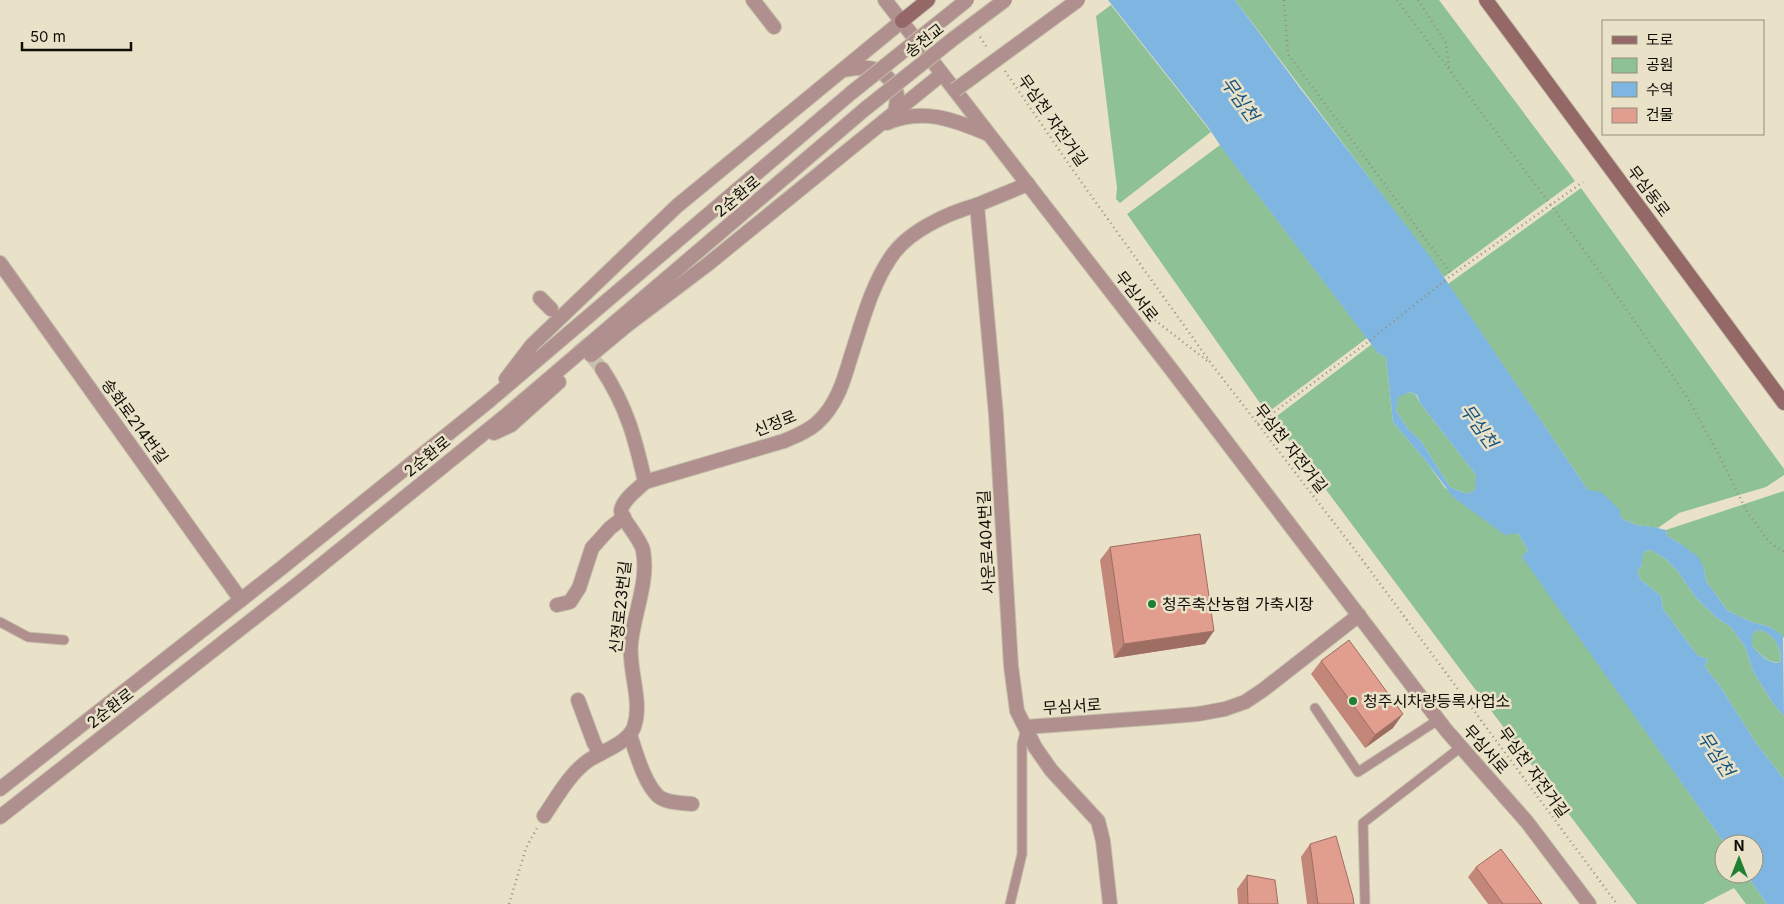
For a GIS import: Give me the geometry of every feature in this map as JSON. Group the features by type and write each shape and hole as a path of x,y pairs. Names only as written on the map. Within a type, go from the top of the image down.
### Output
{"main road":[{"path":"902,21 928,0"},
{"name":"무심동로","path":"1486,0 1784,403"}],"street":[{"path":"753,0 774,27"},
{"name":"무심서로","path":"885,0 1177,376 1438,720 1528,822 1589,904"},
{"name":"송천교","path":"851,93 967,0"},
{"name":"송천교","path":"865,109 952,39 1005,0"},
{"path":"955,90 1078,0"},
{"path":"489,401 532,345 677,206 902,21"},
{"path":"844,70 870,67 884,73 896,91 895,112"},
{"path":"468,446 511,425 626,326 708,264 942,74"},
{"name":"2순환로","path":"0,789 241,600 489,401 851,93"},
{"name":"2순환로","path":"0,817 299,583 468,446 865,109"},
{"path":"870,131 896,119 916,115 933,115 952,119 989,134"},
{"path":"977,205 1028,184"},
{"name":"신정로","path":"645,482 784,441 803,433 817,423 829,409 841,388 877,281 891,256 907,240 929,225 961,209 977,205"},
{"name":"사운로404번길","path":"977,205 996,415 1011,666 1017,711 1034,747 1051,770 1098,821 1103,841 1110,904"},
{"name":"송화로214번길","path":"0,263 241,600"},
{"path":"540,298 551,309"},
{"path":"557,605 570,602 579,588 592,548 610,528 624,517 621,514 621,508 645,482 624,407 602,369"},
{"name":"신정로23번길","path":"624,517 643,548 645,569 642,595 631,643 636,713 630,735"},
{"name":"무심서로","path":"1026,727 1198,714 1225,709 1245,702 1263,690 1360,615"},
{"path":"578,700 600,754"},
{"path":"544,816 568,781 587,762 630,735 639,762 659,797 672,802 692,804"}],"lane":[{"path":"0,622 28,637 64,640"},
{"path":"1315,708 1358,772 1438,720"},
{"path":"1010,904 1022,854 1022,744 1026,727"},
{"path":"1365,904 1363,823 1461,747"}],"path":[{"path":"1284,0 1288,54 1452,275"},
{"path":"1397,0 1551,205 1687,398 1720,457 1746,510 1769,542 1784,552"},
{"path":"1418,0 1446,43 1450,69"},
{"path":"976,31 992,54"},
{"name":"무심천 자전거길","path":"1004,70 1077,176 1213,366 1361,557 1617,904"},
{"path":"1258,424 1368,342 1452,275 1583,182"},
{"path":"1141,309 1213,366"},
{"path":"509,904 526,848 544,816"}],"green space":[{"path":"1235,0 1439,0 1575,181 1444,277"},
{"path":"1111,5 1211,132 1120,203 1116,199 1117,188 1096,16"},
{"path":"1220,145 1367,338 1267,413 1127,214"},
{"path":"1581,188 1784,469 1784,475 1766,487 1679,513 1658,528 1636,525 1621,518 1588,490 1448,284"},
{"path":"1372,344 1378,353 1386,357 1393,422 1429,465 1445,488 1518,533 1528,550 1523,557 1718,834 1714,834 1714,884 1753,884 1767,904 1746,904 1734,888 1703,904 1637,904 1273,419"},
{"path":"1410,392 1416,395 1420,403 1476,475 1476,490 1467,494 1450,487 1421,441 1408,429 1396,411 1397,397"},
{"path":"1784,491 1784,638 1770,627 1752,622 1728,611 1706,581 1704,568 1681,544 1667,536 1666,530"},
{"path":"1651,550 1666,559 1679,573 1696,598 1717,618 1731,627 1745,647 1754,673 1774,705 1784,716 1784,779 1756,743 1722,689 1705,667 1708,659 1698,656 1663,609 1661,596 1641,580 1637,571 1642,565 1642,556 1645,551"},
{"path":"1757,630 1767,633 1775,641 1780,652 1780,663 1768,660 1752,646 1752,635"}],"water":[{"name":"무심천","path":"1108,0 1235,0 1431,258 1588,490 1601,492 1619,509 1621,518 1636,525 1666,530 1667,536 1698,557 1704,568 1706,581 1728,611 1752,622 1770,627 1783,636 1784,716 1774,705 1754,673 1745,647 1731,627 1717,618 1696,598 1679,573 1666,559 1651,550 1645,551 1642,556 1642,565 1637,571 1641,580 1661,596 1663,609 1698,656 1708,659 1705,667 1722,689 1756,743 1784,779 1784,904 1767,904 1753,884 1764,884 1764,834 1718,834 1522,557 1528,550 1518,533 1505,535 1453,497 1393,422 1386,357 1378,353 1208,127","holes":["1410,392 1417,395 1420,403 1476,475 1475,490 1467,494 1450,487 1421,441 1408,429 1396,411 1398,397","1757,630 1771,636 1778,646 1781,657 1780,663 1768,660 1752,646 1752,635"]}],"building":[{"path":"1200,534 1214,631 1124,644 1110,547"},
{"path":"1349,640 1403,714 1375,735 1321,661"},
{"path":"1336,836 1354,904 1318,904 1310,844"},
{"path":"1501,849 1542,904 1503,904 1476,867"},
{"path":"1247,875 1275,880 1278,904 1248,904"}],"tunnel":[{"path":"552,310 602,369"}],"place":[{"name":"청주축산농협 가축시장","path":"1152,604"},
{"name":"청주시차량등록사업소","path":"1353,701"}]}
